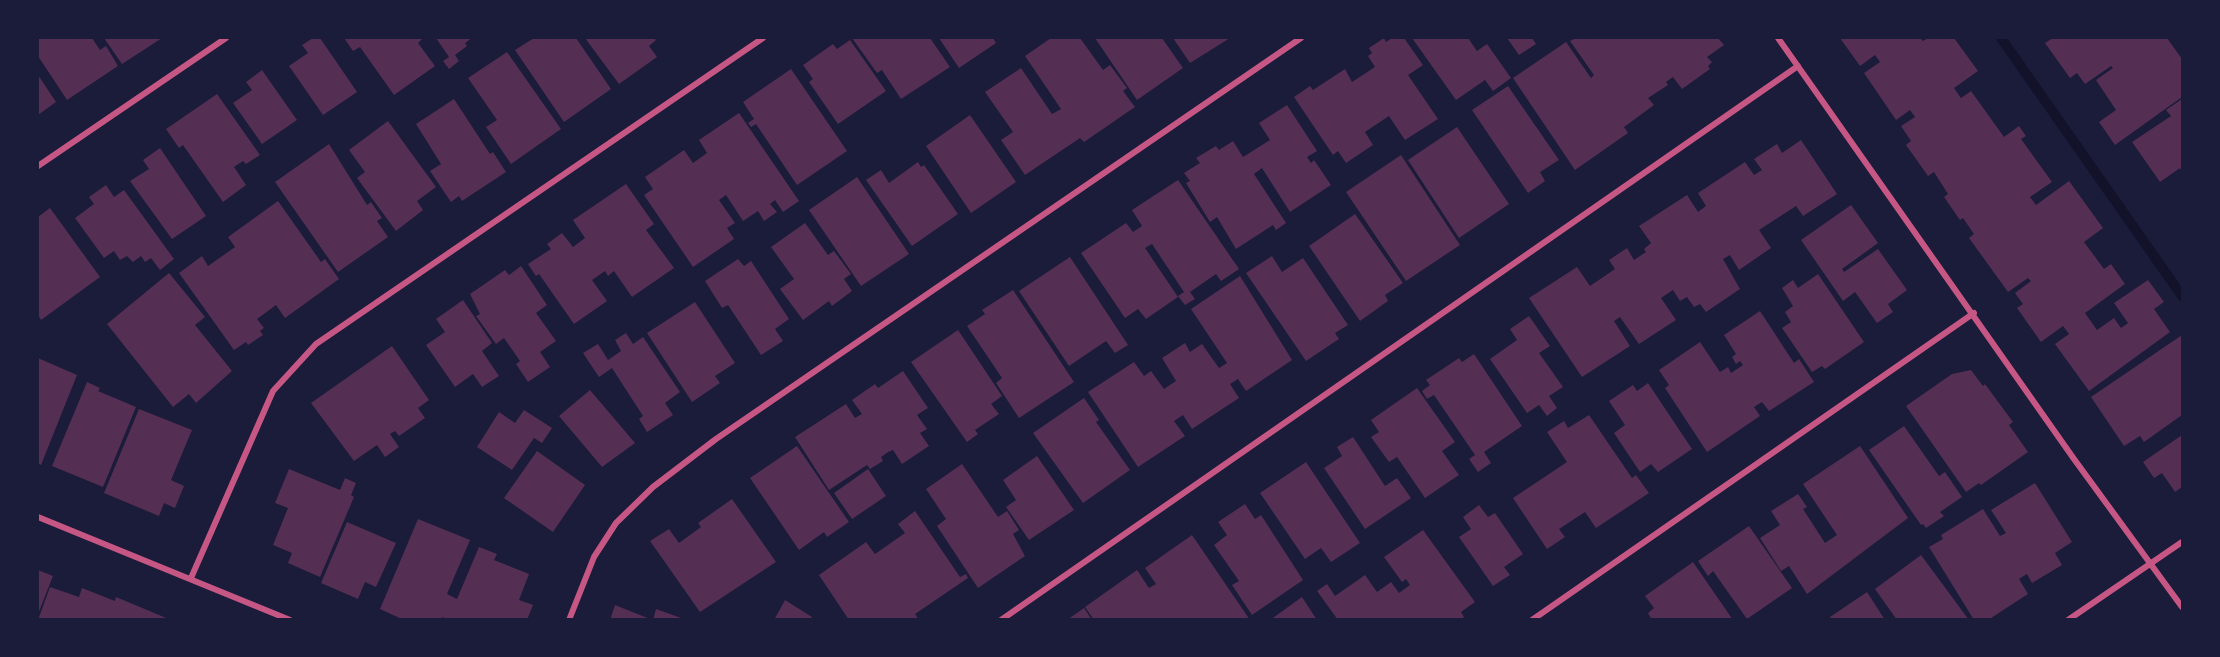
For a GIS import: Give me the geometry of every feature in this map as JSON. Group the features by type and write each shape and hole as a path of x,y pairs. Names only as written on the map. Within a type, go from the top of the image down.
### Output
{"street":[{"path":"38,166 226,38"},
{"path":"190,578 273,391 316,344 763,38"},
{"path":"569,620 594,557 616,523 654,487 716,439 1301,38"},
{"path":"1778,38 2074,459 2182,607"},
{"path":"1001,620 1798,66"},
{"path":"1532,620 1974,314"},
{"path":"38,517 290,620"},
{"path":"2068,620 2182,542"}],"building":[{"path":"38,38 92,38 100,50 106,46 118,66 67,100 38,56"},
{"path":"104,38 162,38 122,64"},
{"path":"313,38 320,38 357,92 323,115 289,66 308,53 302,45"},
{"path":"344,38 423,38 418,43 435,66 394,95 360,47 353,51"},
{"path":"436,38 472,38 465,43 467,46 455,55 459,61 449,69 443,61 449,57"},
{"path":"534,38 576,38 611,89 564,122 515,50"},
{"path":"585,38 654,38 656,40 649,46 657,57 619,84"},
{"path":"852,38 930,38 950,67 901,99 882,70 877,73"},
{"path":"939,38 993,38 996,43 959,68"},
{"path":"1051,38 1080,38 1103,70 1110,65 1127,88 1123,91 1135,107 1084,142 1080,138 1025,175 1001,140 1013,132 985,92 1021,68 1052,114 1061,109 1025,56"},
{"path":"1095,38 1162,38 1183,68 1137,100"},
{"path":"1173,38 1230,38 1190,63"},
{"path":"1384,38 1386,42 1392,38 1404,38 1423,65 1408,75 1438,119 1405,140 1389,116 1365,132 1373,145 1346,163 1338,151 1333,155 1294,97 1310,86 1313,90 1345,69 1352,82 1375,67 1368,56 1372,53 1369,48"},
{"path":"1412,38 1468,38 1477,51 1487,44 1511,78 1493,91 1485,80 1456,100"},
{"path":"1507,38 1532,38 1536,44 1519,55"},
{"path":"1576,38 1718,38 1724,45 1707,57 1712,62 1708,66 1710,69 1682,89 1673,77 1666,82 1668,85 1648,98 1654,105 1624,127 1628,133 1575,170 1513,78 1566,42 1591,78 1594,75 1570,41"},
{"path":"1840,38 1920,38 1923,41 1928,38 1954,38 1978,71 1954,88 1961,98 1971,91 2004,137 2019,126 2026,136 2021,139 2052,182 2030,197 2036,205 2069,181 2103,228 2084,242 2104,269 2111,264 2125,284 2085,313 2097,330 2114,318 2121,328 2128,323 2114,303 2148,280 2164,302 2154,309 2170,332 2089,391 2055,344 2069,334 2063,326 2041,342 2017,308 2023,304 2015,293 2031,281 2028,278 2008,292 1969,238 1974,234 1963,218 1960,220 1944,197 1948,194 1934,172 1928,176 1906,145 1911,141 1901,126 1915,117 1910,110 1896,120 1864,73 1880,62 1875,55 1860,66"},
{"path":"2053,38 2167,38 2182,59 2182,97 2115,145 2099,122 2116,110 2096,80 2113,68 2111,66 2085,84 2077,73 2070,78 2045,43"},
{"path":"850,40 886,91 838,124 809,82 813,79 803,65 833,44 837,49"},
{"path":"507,52 561,129 511,164 486,127 497,120 468,78"},
{"path":"791,69 847,151 797,185 756,124 751,127 748,123 754,119 743,102"},
{"path":"262,70 297,120 262,144 233,103 252,90 246,82"},
{"path":"38,75 56,102 38,115"},
{"path":"1508,86 1559,160 1540,172 1545,181 1528,193 1472,110"},
{"path":"217,94 260,155 246,164 243,161 234,167 246,185 223,202 183,145 179,148 166,129"},
{"path":"454,99 490,154 493,152 506,172 462,201 459,196 451,202 430,171 441,164 416,124"},
{"path":"2182,99 2182,173 2180,168 2160,182 2132,142 2171,116 2166,110"},
{"path":"1287,105 1317,151 1307,157 1311,163 1314,160 1331,185 1290,212 1262,168 1254,174 1286,223 1276,230 1273,225 1236,249 1217,217 1210,222 1186,183 1190,181 1184,173 1200,163 1196,158 1216,146 1219,150 1233,141 1243,157 1270,140 1259,123"},
{"path":"739,113 799,201 783,212 775,200 770,204 777,212 764,221 758,211 743,221 726,195 719,200 735,223 727,228 734,239 693,267 644,195 653,189 645,177 684,150 693,163 707,153 699,140"},
{"path":"970,115 1016,182 971,213 926,146"},
{"path":"388,121 436,187 417,201 423,210 396,231 357,178 365,172 349,150"},
{"path":"1457,127 1509,204 1459,238 1408,160"},
{"path":"1801,140 1837,194 1803,216 1796,206 1759,230 1771,248 1739,270 1730,255 1723,259 1740,289 1706,312 1700,304 1694,307 1687,297 1680,301 1673,290 1661,298 1676,320 1639,344 1620,317 1614,321 1630,346 1582,377 1529,298 1577,267 1590,286 1615,269 1609,260 1627,248 1634,260 1646,252 1644,249 1651,243 1639,226 1687,195 1698,212 1706,206 1698,193 1745,162 1754,175 1762,170 1754,159 1777,144 1782,153"},
{"path":"329,144 367,205 371,202 382,218 377,221 388,237 338,272 275,182"},
{"path":"160,148 206,216 172,239 130,181 149,169 143,160"},
{"path":"1401,155 1460,245 1406,281 1346,192"},
{"path":"918,162 921,167 924,165 958,214 912,246 866,180 881,170 889,183"},
{"path":"857,177 909,254 861,286 809,210"},
{"path":"1178,180 1239,269 1221,281 1216,274 1190,292 1195,299 1185,305 1178,296 1184,292 1152,244 1145,248 1178,297 1146,319 1138,309 1125,318 1081,253 1126,223 1133,232 1142,226 1132,210"},
{"path":"626,184 654,224 646,230 674,268 632,297 614,271 608,276 605,271 592,280 607,301 574,324 539,274 536,276 528,264 551,249 547,244 562,233 573,247 585,238 573,220"},
{"path":"106,185 114,197 124,190 174,259 160,270 151,258 145,262 141,256 133,262 127,256 120,260 114,251 104,258 75,218 94,204 89,197"},
{"path":"278,201 321,262 325,259 339,279 285,318 276,305 257,319 264,328 260,331 263,335 248,345 246,342 234,350 179,273 202,256 208,266 235,247 228,237"},
{"path":"1851,205 1878,243 1842,269 1844,272 1878,249 1907,290 1888,304 1893,312 1877,323 1855,292 1843,301 1801,240"},
{"path":"50,208 100,277 41,320 38,315 38,217"},
{"path":"1355,214 1403,283 1385,295 1388,301 1360,321 1309,246"},
{"path":"805,223 828,255 834,251 851,274 844,279 852,291 832,306 829,301 803,320 780,289 794,279 771,247"},
{"path":"1272,256 1282,272 1303,258 1348,325 1335,333 1339,339 1306,361 1246,273"},
{"path":"1070,257 1128,345 1115,353 1106,341 1069,366 1019,291"},
{"path":"738,259 744,266 751,261 789,319 775,329 783,341 761,355 728,305 722,308 705,281"},
{"path":"521,266 547,305 536,313 556,341 540,352 550,367 528,382 516,364 520,361 504,338 496,344 476,316 480,314 470,294 505,270 509,275"},
{"path":"169,273 205,317 195,325 232,371 196,403 189,394 173,407 107,324"},
{"path":"1818,274 1864,342 1825,369 1822,366 1812,372 1782,328 1791,322 1785,312 1793,306 1782,288 1793,280 1798,288"},
{"path":"1240,276 1292,360 1246,391 1238,379 1230,384 1239,398 1192,429 1183,415 1174,421 1185,436 1138,467 1088,392 1134,362 1144,376 1151,371 1164,389 1176,381 1162,358 1185,343 1190,352 1202,344 1219,368 1227,363 1191,309"},
{"path":"1013,290 1074,382 1019,418 996,383 1002,378 967,326 985,314 982,310"},
{"path":"463,300 492,343 482,351 499,376 482,387 473,374 455,387 426,345 445,332 436,319"},
{"path":"695,302 735,363 715,376 720,383 692,402 647,333"},
{"path":"1760,311 1794,363 1799,359 1814,382 1769,411 1762,402 1754,407 1760,416 1707,452 1665,388 1669,385 1659,370 1700,342 1720,372 1728,367 1731,373 1743,365 1740,361 1736,364 1732,357 1736,354 1724,335"},
{"path":"1529,316 1550,346 1539,353 1563,387 1549,396 1557,408 1547,416 1539,405 1527,413 1490,359 1517,340 1510,329"},
{"path":"958,330 1002,396 991,404 999,414 975,430 978,434 967,442 911,362"},
{"path":"626,333 633,344 643,337 680,392 665,403 673,415 647,432 639,419 643,416 612,368 599,377 583,353 598,344 608,360 621,351 615,340"},
{"path":"2182,335 2182,415 2144,442 2140,436 2124,446 2091,397"},
{"path":"392,346 429,400 418,408 425,418 399,436 395,431 390,434 399,447 385,457 377,445 354,461 311,403"},
{"path":"1474,354 1522,426 1484,452 1491,463 1478,472 1469,459 1475,455 1434,395 1427,399 1422,391 1430,385 1426,380 1459,358 1462,362"},
{"path":"38,358 77,375 41,465 38,463"},
{"path":"1971,370 1983,386 1985,384 2013,422 2009,425 2028,452 1981,485 1979,483 1966,492 1906,406 1952,374"},
{"path":"903,371 928,408 917,415 927,429 920,433 929,446 902,464 893,450 888,452 881,457 883,461 870,469 867,465 829,490 795,437 846,404 855,418 862,414 852,400 875,384 878,388"},
{"path":"87,382 100,388 98,391 136,407 103,487 52,466"},
{"path":"1648,383 1692,449 1658,472 1651,464 1640,472 1614,433 1625,425 1609,401 1633,385 1637,391"},
{"path":"1417,388 1455,442 1442,451 1459,475 1425,498 1397,457 1389,462 1371,437 1379,432 1371,420"},
{"path":"590,390 635,443 602,467 559,416"},
{"path":"1084,398 1099,420 1096,422 1130,470 1083,503 1033,433"},
{"path":"139,409 192,430 171,480 184,486 175,508 164,503 159,516 104,493"},
{"path":"524,410 552,428 542,443 534,438 512,470 477,447 499,412 515,423"},
{"path":"1589,415 1632,478 1636,475 1649,493 1596,528 1585,512 1559,529 1565,537 1547,549 1513,498 1567,462 1547,432 1564,421 1568,428"},
{"path":"1904,426 1939,476 1945,472 1962,497 1940,512 1944,516 1926,528 1923,524 1921,525 1869,450"},
{"path":"2182,435 2182,487 2175,492 2162,473 2154,478 2143,462"},
{"path":"1353,437 1385,486 1397,478 1411,498 1365,529 1324,468 1342,456 1337,447"},
{"path":"797,446 849,522 827,537 824,532 799,550 750,478"},
{"path":"1860,446 1908,518 1807,594 1789,566 1781,571 1760,538 1780,525 1771,511 1798,494 1807,507 1803,509 1825,543 1837,535 1803,484"},
{"path":"537,451 585,485 553,532 504,498"},
{"path":"1037,456 1074,510 1029,540 1006,507 1016,500 1003,480"},
{"path":"1306,462 1360,543 1331,562 1321,548 1305,559 1260,493"},
{"path":"962,464 998,517 1007,511 1019,530 1013,534 1025,556 978,588 937,526 946,519 926,489"},
{"path":"289,469 340,490 345,478 356,483 351,495 354,497 320,577 288,563 292,553 273,545 288,508 275,503"},
{"path":"868,469 886,496 852,519 834,493"},
{"path":"2035,483 2072,542 2055,553 2062,565 2032,583 2027,574 2019,579 2028,594 1988,620 1974,620 1929,547 1943,539 1941,535 1983,509 2000,536 2006,533 1991,510"},
{"path":"732,499 776,562 700,612 650,541 669,529 679,543 701,527 698,523"},
{"path":"1245,504 1255,519 1261,515 1303,580 1252,615 1232,585 1239,581 1214,545 1227,535 1218,522"},
{"path":"1479,505 1488,517 1495,513 1523,554 1504,567 1510,575 1493,586 1459,537 1471,529 1463,517"},
{"path":"915,511 960,577 966,574 968,578 915,614 919,620 849,620 819,575 866,542 875,554 905,533 898,524"},
{"path":"418,519 470,540 447,594 457,599 479,547 497,554 494,560 529,574 519,600 533,605 527,620 448,620 442,617 441,620 404,620 380,609"},
{"path":"347,522 396,543 376,587 365,582 358,599 321,583"},
{"path":"1749,526 1792,588 1747,619 1713,571 1708,576 1698,561"},
{"path":"1423,530 1475,602 1461,612 1464,617 1460,620 1338,620 1317,591 1327,584 1335,596 1365,575 1377,592 1391,582 1399,593 1410,585 1406,579 1402,582 1384,557"},
{"path":"1192,535 1250,620 1094,620 1085,607 1137,570 1149,588 1156,584 1145,568"},
{"path":"1921,555 1969,620 1897,620 1875,589"},
{"path":"1693,562 1733,620 1652,620 1648,613 1654,608 1645,596"},
{"path":"38,570 53,576 38,614"},
{"path":"50,587 79,597 82,588 115,601 116,597 171,620 38,620"},
{"path":"1867,592 1885,620 1832,620 1830,617"},
{"path":"1302,597 1317,620 1270,620"},
{"path":"785,600 812,617 810,620 774,620"},
{"path":"615,605 650,619 650,620 610,620"},
{"path":"1084,608 1092,620 1067,620"},
{"path":"656,609 684,619 684,620 653,620"}],"waterway":[{"path":"2001,38 2182,296"}]}
